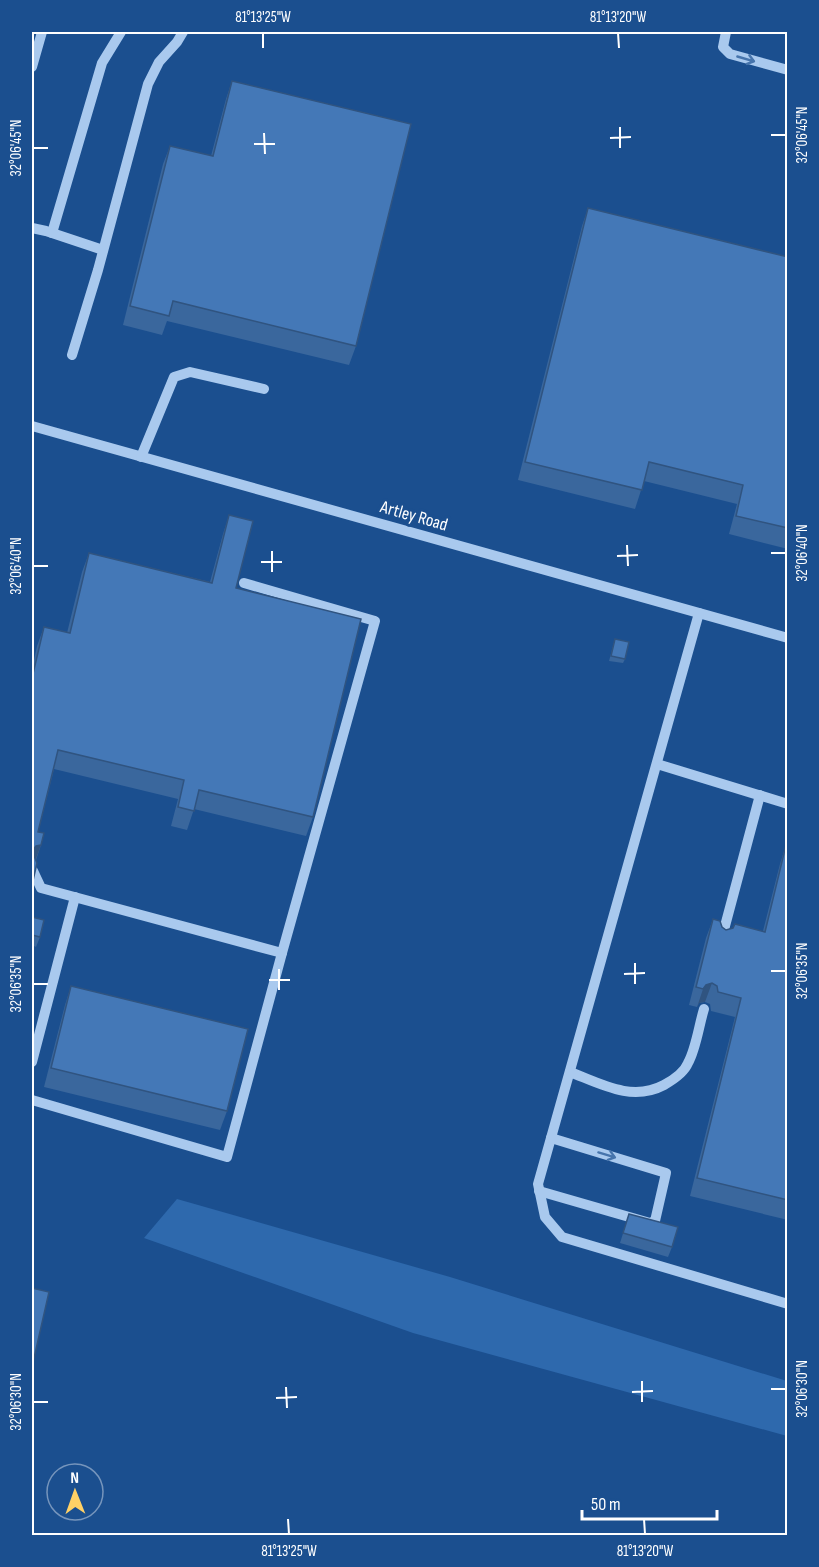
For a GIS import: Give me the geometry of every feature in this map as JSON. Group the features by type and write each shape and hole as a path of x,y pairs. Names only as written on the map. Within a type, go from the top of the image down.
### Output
{"street":[{"path":"32,67 42,32"},
{"path":"52,233 102,63 121,32"},
{"path":"72,355 148,84 159,62 183,32"},
{"path":"726,32 723,47 730,54 788,70"},
{"path":"32,228 103,250"},
{"path":"141,457 174,377 190,372 264,389"},
{"name":"Artley Road","path":"32,426 788,638"},
{"path":"32,1100 227,1157 375,621 244,583"},
{"path":"699,613 538,1184 545,1217 562,1237 788,1304"},
{"path":"657,764 788,804"},
{"path":"721,941 760,795"},
{"path":"33,871 34,889 75,897 282,953"},
{"path":"32,1062 75,897"},
{"path":"570,1072 614,1090 638,1093 655,1090 673,1080 688,1064 704,1009"},
{"path":"540,1191 650,1223 654,1221 666,1173 551,1138"}],"shaded area":[{"path":"177,1199 450,1277 787,1381 787,1436 413,1333 144,1238"}],"building":[{"path":"232,81 411,124 356,346 173,301 169,316 130,306 170,146 213,156"},
{"path":"588,208 788,257 788,528 736,516 743,485 649,462 642,490 525,462"},
{"path":"229,515 253,521 236,588 361,619 313,817 199,790 194,811 178,807 184,780 58,750 38,832 44,833 41,845 36,846 32,851 32,678 44,627 70,633 89,553 212,583"},
{"path":"615,639 629,642 625,659 611,656"},
{"path":"786,845 788,846 788,1200 697,1178 741,998 718,992 717,986 712,983 703,989 696,987 713,919 720,921 726,930 733,928 735,924 765,932"},
{"path":"32,851 37,863 32,885"},
{"path":"32,917 44,920 40,937 32,935"},
{"path":"71,986 248,1029 227,1111 51,1068"},
{"path":"629,1214 678,1227 672,1247 623,1233"},
{"path":"32,1288 49,1292 32,1367"}]}
